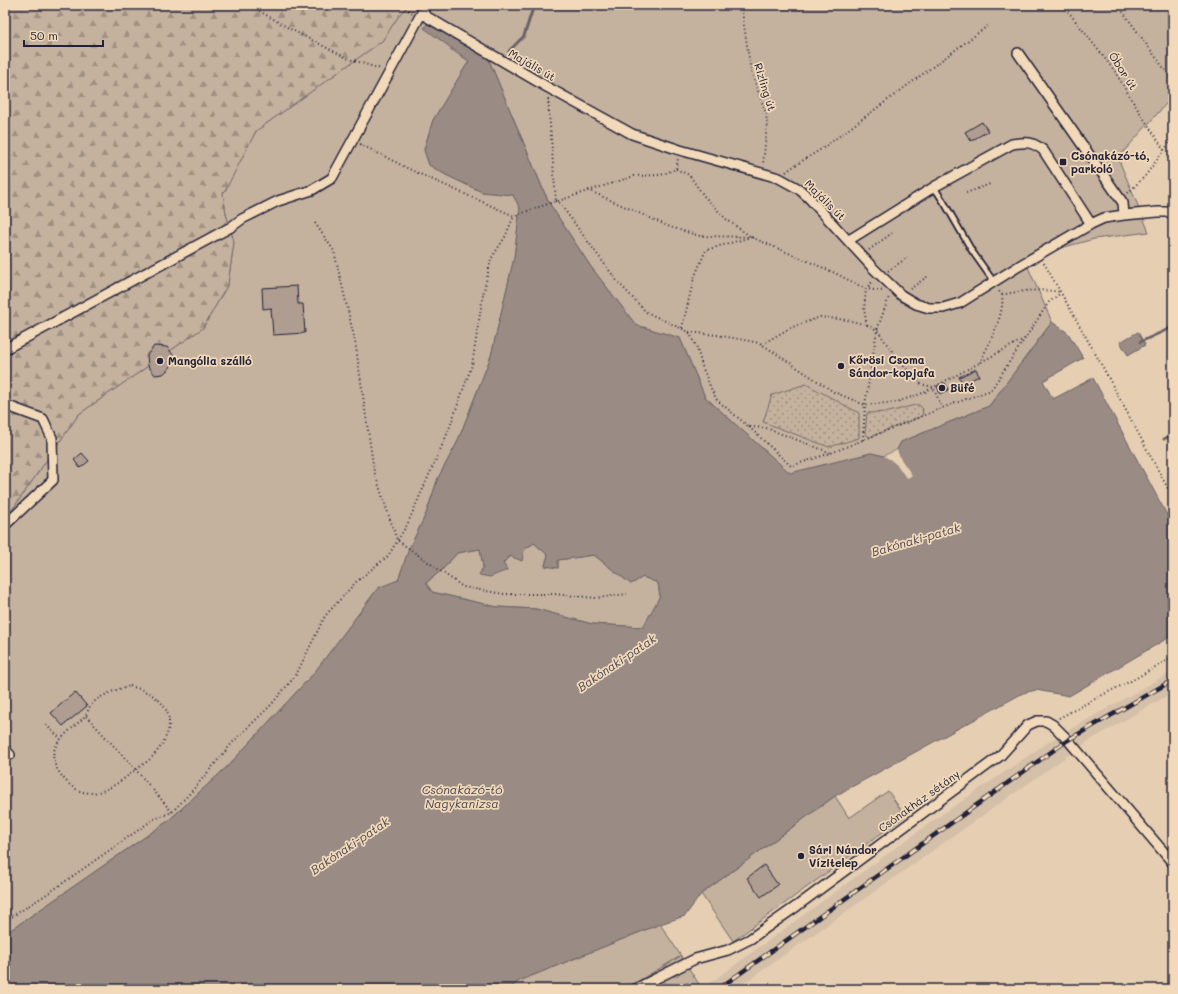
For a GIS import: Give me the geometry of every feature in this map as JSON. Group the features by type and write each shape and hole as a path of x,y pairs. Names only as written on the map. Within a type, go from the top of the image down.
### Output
{"street":[{"path":"5,349 231,227 248,216 278,201 312,190 332,178 426,5"},
{"name":"Majális út","path":"422,14 547,87 632,134 680,150 779,178 799,189 849,240 892,290 922,306 943,308 960,303 1019,266 1104,218 1158,212 1173,212"},
{"path":"1018,53 1123,203 1124,215"},
{"path":"849,240 934,187 997,154 1012,144 1025,142 1034,143 1043,150 1091,224"},
{"path":"5,405 43,419 52,438 53,473 53,480 5,525"},
{"name":"Csónakház sétány","path":"635,989 695,959 728,950 750,939 798,906 1000,756 1028,725 1037,721 1046,721 1053,725"},
{"path":"1053,725 1068,740 1173,863"}],"lane":[{"path":"934,187 946,204 972,251 994,282"}],"path":[{"path":"249,5 292,30 349,59 390,72"},
{"name":"Rizling út","path":"741,5 751,72 766,113 767,124 762,174"},
{"name":"Óbor út","path":"1063,5 1114,70 1164,150"},
{"path":"1118,5 1173,81"},
{"path":"779,178 794,166 823,148 989,25"},
{"path":"547,87 557,201 617,281 646,312 689,332 717,335 762,344 834,392 865,405 897,402 923,393 1025,338"},
{"path":"1123,203 1127,195 1144,176 1173,138"},
{"path":"352,140 411,170 514,216 588,190 634,176 661,175 676,169 689,175 704,196 726,219 751,237 833,272 866,289 892,290 877,330 865,405 863,440"},
{"path":"676,169 680,150"},
{"path":"966,193 990,184"},
{"path":"588,190 670,227 700,236 751,237"},
{"path":"5,920 42,898 154,819 172,812 192,792 234,741 271,706 296,675 325,616 356,582 388,556 407,525 448,432 472,365 483,295 491,259 505,237 514,216"},
{"path":"315,224 334,251 355,342 374,471 397,540 463,587 504,594 554,594 596,598 628,594"},
{"path":"862,255 892,234"},
{"path":"682,328 694,278 706,250 751,237"},
{"path":"1039,255 1061,292 1173,498"},
{"path":"867,325 864,310 866,289 880,275 908,257"},
{"path":"901,295 928,276"},
{"path":"980,363 1000,317 1003,302 1002,294 1029,290 1061,292"},
{"path":"689,332 697,348 702,366 717,400 791,466 831,453 896,428 942,408 991,390 1049,302 1061,292"},
{"path":"762,344 790,328 820,317 847,320 867,325 877,330 899,361 921,384 934,387"},
{"path":"934,387 942,408"},
{"path":"749,427 766,428 831,453"},
{"path":"1053,725 1056,720 1112,690 1131,682 1173,656"},
{"path":"130,686 149,692 156,697 164,705 170,719 167,733 154,755 120,783 108,789 96,792 83,792 76,789 70,785 55,765 54,753 61,739 86,716 90,706 104,695 130,686"},
{"path":"86,716 136,770 172,812"},
{"path":"46,725 61,739"}],"shaded area":[{"path":"1173,671 1173,692 1087,742 736,989 702,989 934,820 1050,741"}],"green space":[{"path":"5,5 409,5 400,14 382,41 256,131 223,193 226,214 234,242 228,284 203,328 79,414 5,520"},
{"path":"409,5 1173,5 1173,96 1118,158 1149,232 1094,239 1024,258 1052,322 989,406 901,442 897,450 884,456 871,453 790,474 705,397 680,338 636,325 591,267 551,206 486,53 450,49 469,61 433,120 424,149 429,165 482,192 513,195 520,208 514,258 491,356 457,443 438,478 426,514 409,549 398,581 378,588 314,673 228,766 168,821 5,934 5,520 79,414 203,328 228,284 234,242 226,214 223,193 256,131 382,41 400,14"},
{"path":"806,384 859,413 859,438 829,447 763,422 772,395"},
{"path":"919,405 923,409 922,416 870,437 865,434 867,413 889,412"},
{"path":"534,543 548,555 545,565 558,568 558,560 594,555 631,584 643,577 658,583 660,596 644,627 592,624 536,609 497,607 432,592 426,583 444,568 457,553 480,549 483,567 507,570 503,563 510,557"},
{"name":"Sári Nándor Vízitelep","path":"888,791 905,816 733,941 701,894 835,796 849,818"},
{"path":"660,924 681,956 625,989 509,989 519,981"},
{"path":"681,956 702,989 625,989"}],"water":[{"name":"Csónakázó-tó Nagykanizsa","path":"427,24 486,53 545,194 551,206 591,267 636,325 680,338 705,397 790,473 871,453 884,456 897,450 901,442 989,406 1052,322 1068,333 1083,358 1043,381 1053,399 1093,378 1173,526 1173,635 1069,696 1036,690 1023,693 835,796 701,894 685,916 660,924 519,981 509,989 5,989 5,934 168,821 228,766 314,673 378,588 398,580 409,549 426,514 438,478 457,443 491,356 514,258 520,208 513,195 482,192 429,165 424,150 433,120 469,61 424,28","holes":["534,543 548,555 545,566 558,568 558,560 594,555 631,584 643,577 658,583 660,596 643,627 592,624 536,609 497,607 432,592 426,583 444,568 457,553 480,549 483,567 479,575 490,577 507,570 503,563 510,556 522,561 524,550"]},
{"path":"1138,332 1145,345 1128,355 1120,342"}],"pier":[{"path":"897,450 900,458 912,475 908,478 898,466 884,456"}],"building":[{"path":"982,122 988,131 971,141 965,132"},
{"path":"297,286 298,304 303,304 305,333 273,335 271,308 263,309 262,288"},
{"name":"Mangólia szálló","path":"154,346 167,347 174,356 170,368 163,374 155,375 148,366 147,355"},
{"path":"976,369 979,376 963,384 959,377"},
{"name":"Büfé","path":"945,383 948,390 940,394 937,386"},
{"path":"82,453 89,461 80,468 74,460"},
{"path":"75,692 87,706 63,726 51,713"},
{"path":"764,865 778,885 761,897 747,878"}],"waterway":[{"path":"509,51 524,36 534,5"},
{"path":"1140,342 1173,327"},
{"name":"Bakónaki-patak","path":"1164,439 1173,434"}],"railway":[{"path":"718,989 1068,740 1173,680"}],"place":[{"name":"Csónakázó-tó, parkoló","path":"1063,162"},
{"name":"Mangólia szálló","path":"160,361"},
{"name":"Kőrösi Csoma Sándor-kopjafa","path":"841,366"},
{"name":"Büfé","path":"942,388"},
{"name":"Sári Nándor Vízitelep","path":"801,856"}]}
